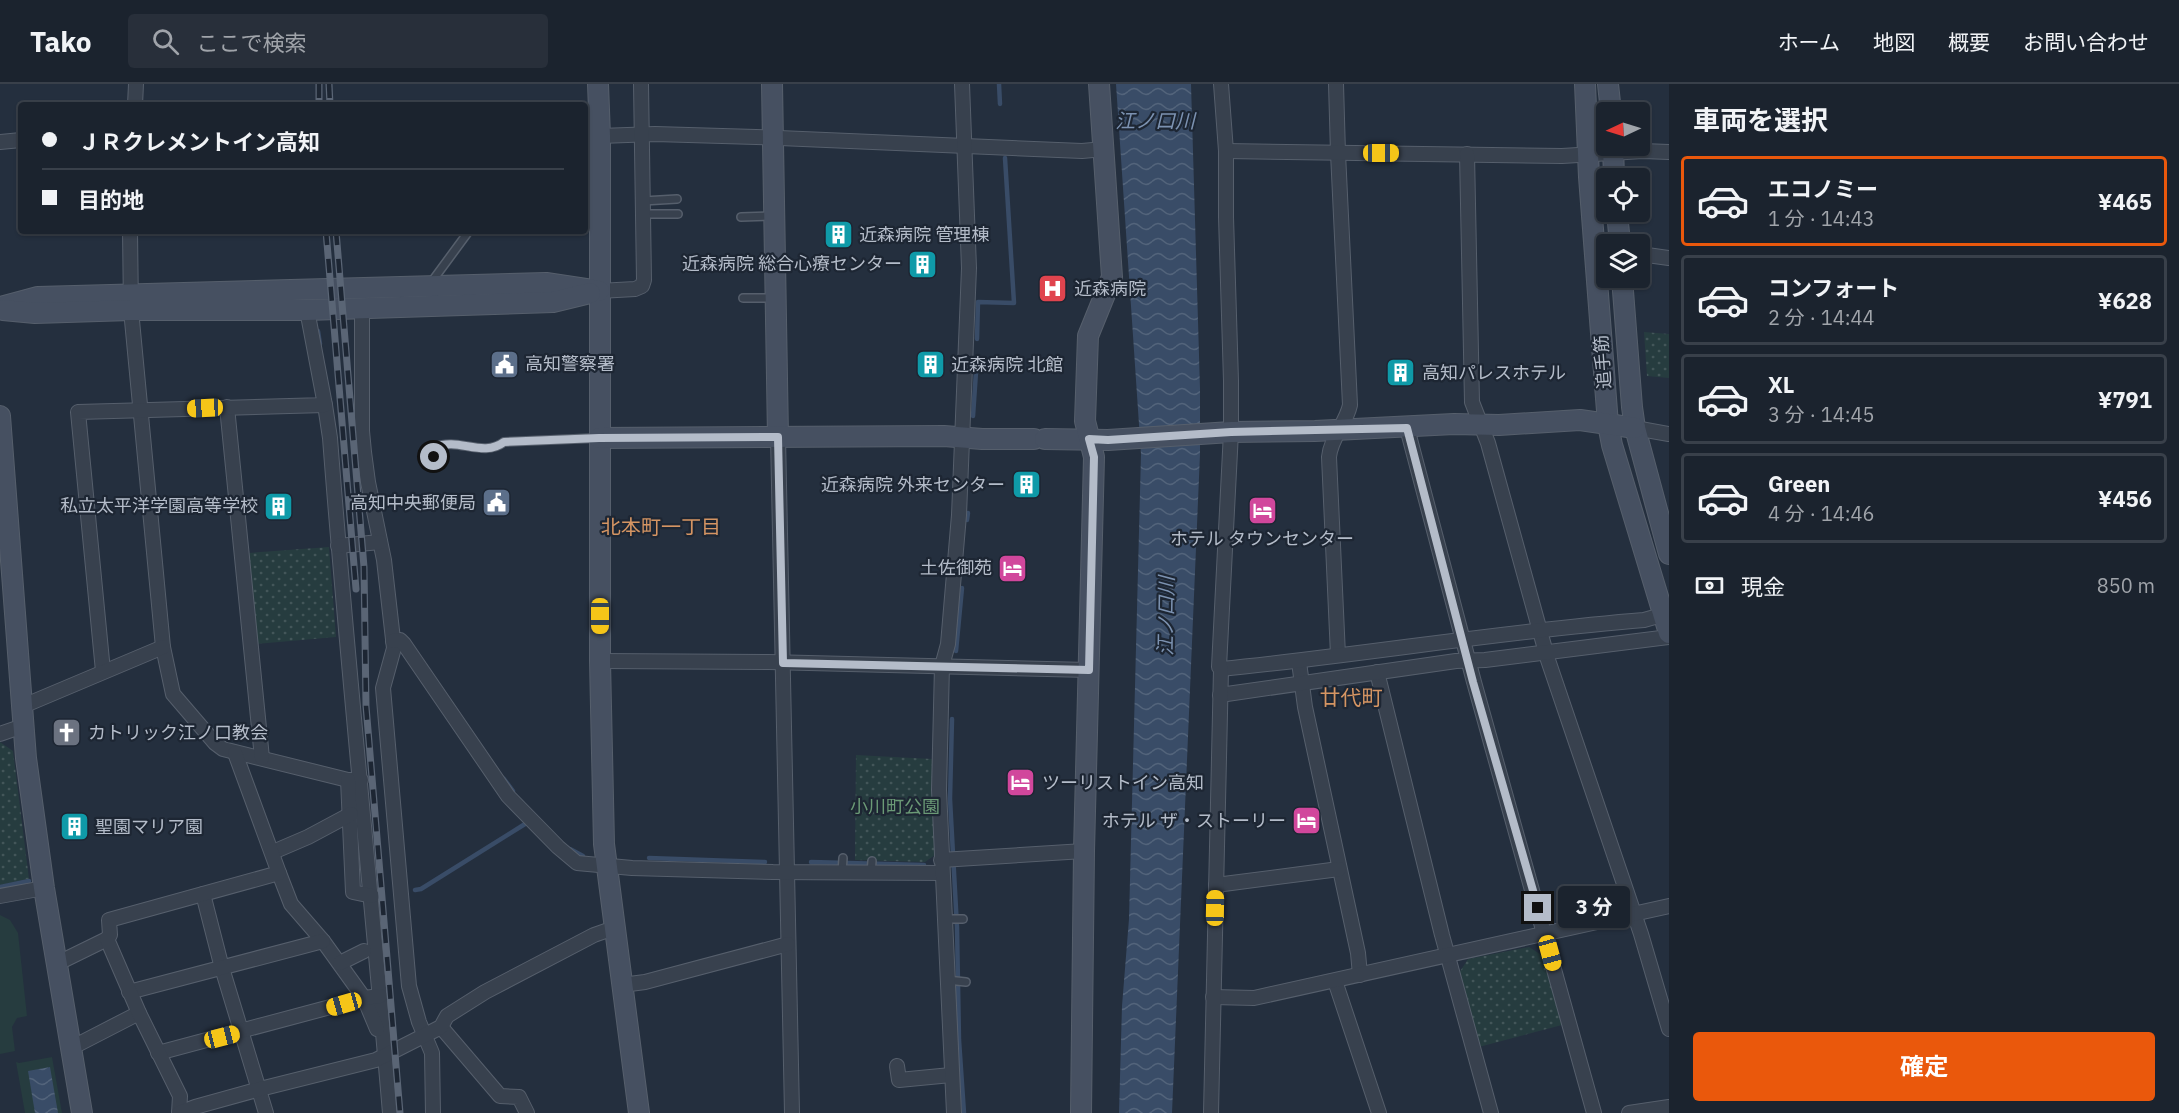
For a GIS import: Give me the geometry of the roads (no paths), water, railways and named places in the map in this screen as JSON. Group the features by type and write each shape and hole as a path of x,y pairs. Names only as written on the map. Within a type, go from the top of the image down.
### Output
{"street":[{"path":"135,84 135,102"},
{"path":"598,84 600,136 596,218 599,291 600,661 606,866 639,1113"},
{"path":"131,302 307,310 553,302 599,291 635,289 642,286 644,280 641,84"},
{"path":"772,84 792,1113"},
{"path":"954,1113 947,980 948,863 939,790 942,666 949,633 959,515 969,268 962,84"},
{"path":"1081,1113 1084,851 1094,457 1085,421 1088,336 1112,277 1099,84"},
{"path":"1211,1113 1221,669 1219,658 1231,432 1226,151 1221,84"},
{"path":"1336,84 1350,405 1332,441 1329,457 1338,655"},
{"name":"追手筋","path":"1585,84 1588,154 1598,234"},
{"path":"1608,84 1610,102"},
{"path":"600,136 643,134 964,144 1082,151 1104,149"},
{"path":"0,142 18,140"},
{"path":"1226,151 1467,154 1596,152"},
{"path":"1650,151 1669,152"},
{"path":"1467,154 1472,402 1488,443 1546,653 1634,915 1669,1029"},
{"path":"130,234 131,302 140,411 163,646 173,694 215,743 223,749 354,780"},
{"path":"1650,255 1669,258"},
{"path":"0,308 35,313 131,302 429,286 546,283 599,291"},
{"name":"追手筋","path":"1602,288 1608,424 1612,445 1668,624"},
{"name":"追手筋","path":"1623,288 1635,428 1669,554"},
{"path":"362,308 362,431 393,641 394,655 383,688 409,986 424,1036 432,1053 433,1113"},
{"path":"307,310 330,438 353,723 354,780 351,813 353,892 372,896"},
{"path":"103,671 78,412 325,405"},
{"path":"227,407 262,758"},
{"path":"0,416 6,557 23,706 23,726 44,888 82,1113"},
{"path":"599,438 962,437 1108,440 1206,433 1407,428 1580,420 1669,434"},
{"path":"1407,428 1468,661 1594,1113"},
{"path":"338,546 380,542"},
{"path":"1221,669 1299,662 1462,639 1644,620 1668,624"},
{"path":"1220,695 1377,672 1546,653 1668,624"},
{"path":"393,641 400,640 404,644 508,796 533,824 577,862 606,866 842,873 871,867 1084,851"},
{"path":"23,706 163,646"},
{"path":"600,661 1089,670"},
{"path":"1299,662 1358,953 1360,975"},
{"path":"1377,672 1448,955 1491,1113"},
{"path":"0,734 23,726"},
{"path":"235,753 291,904 340,963 364,998 377,1029"},
{"path":"354,780 372,896 390,1113"},
{"path":"273,852 308,837 351,813"},
{"path":"1216,885 1340,870"},
{"path":"56,964 107,939 110,935 109,920 279,873"},
{"path":"0,896 44,888"},
{"path":"203,894 222,968 267,1113"},
{"path":"1213,997 1254,998 1669,906"},
{"path":"107,939 129,992 180,1096 179,1113 260,1089 376,1060 441,1027 447,1016 485,992 594,935 614,928"},
{"path":"129,992 323,941"},
{"path":"622,985 645,982 788,944"},
{"path":"340,963 364,951"},
{"path":"1335,981 1379,1113"},
{"path":"159,1053 364,998 380,996"},
{"path":"71,1048 139,1013"},
{"path":"441,1027 500,1096 519,1097 526,1113"},
{"path":"897,1066 899,1080 951,1075"},
{"path":"1629,1113 1669,1107"}],"lane":[{"path":"643,208 677,199"},
{"path":"643,208 678,213"},
{"path":"741,217 774,216"},
{"path":"429,286 467,234"},
{"path":"743,298 775,298"},
{"path":"434,457 436,447 440,445 462,444 470,448 497,447 504,442 599,438"},
{"path":"842,873 843,858"},
{"path":"946,919 963,919"},
{"path":"947,980 966,982"}],"water":[{"name":"江ノ口川","path":"1116,84 1191,84 1200,454 1172,1113 1119,1113 1122,1006 1129,919 1141,454"},
{"path":"50,1067 58,1113 35,1113 28,1071"}],"waterway":[{"path":"999,84 1000,104"},
{"path":"977,339 978,302 1014,303 1005,158"},
{"path":"318,331 320,344"},
{"path":"973,416 976,372"},
{"path":"967,520 968,513"},
{"path":"956,651 962,588"},
{"path":"952,719 950,799 964,1113"},
{"path":"504,779 513,791"},
{"path":"415,890 421,889 525,824"},
{"path":"570,849 583,856"},
{"path":"649,858 765,862"},
{"path":"811,862 924,865"},
{"path":"0,887 29,881"}],"railway":[{"path":"319,84 319,102"},
{"path":"329,84 330,102"},
{"path":"326,234 356,589"},
{"path":"336,234 364,567 366,706 400,1113"}],"place":[{"name":"近森病院 管理棟","path":"838,235"},
{"name":"近森病院 総合心療センター","path":"923,264"},
{"name":"近森病院","path":"1053,289"},
{"name":"高知警察署","path":"504,364"},
{"name":"近森病院 北館","path":"930,365"},
{"name":"高知パレスホテル","path":"1401,373"},
{"name":"近森病院 外来センター","path":"1026,485"},
{"name":"高知中央郵便局","path":"497,503"},
{"name":"私立太平洋学園高等学校","path":"279,506"},
{"name":"ホテル タウンセンター","path":"1262,510"},
{"name":"土佐御苑","path":"1013,568"},
{"name":"カトリック江ノ口教会","path":"67,733"},
{"name":"ツーリストイン高知","path":"1021,783"},
{"name":"ホテル ザ・ストーリー","path":"1307,821"},
{"name":"聖園マリア園","path":"74,827"}],"district":[{"name":"北本町一丁目","path":"661,527"},
{"name":"廿代町","path":"1351,698"}],"park label":[{"name":"小川町公園","path":"895,807"}]}
